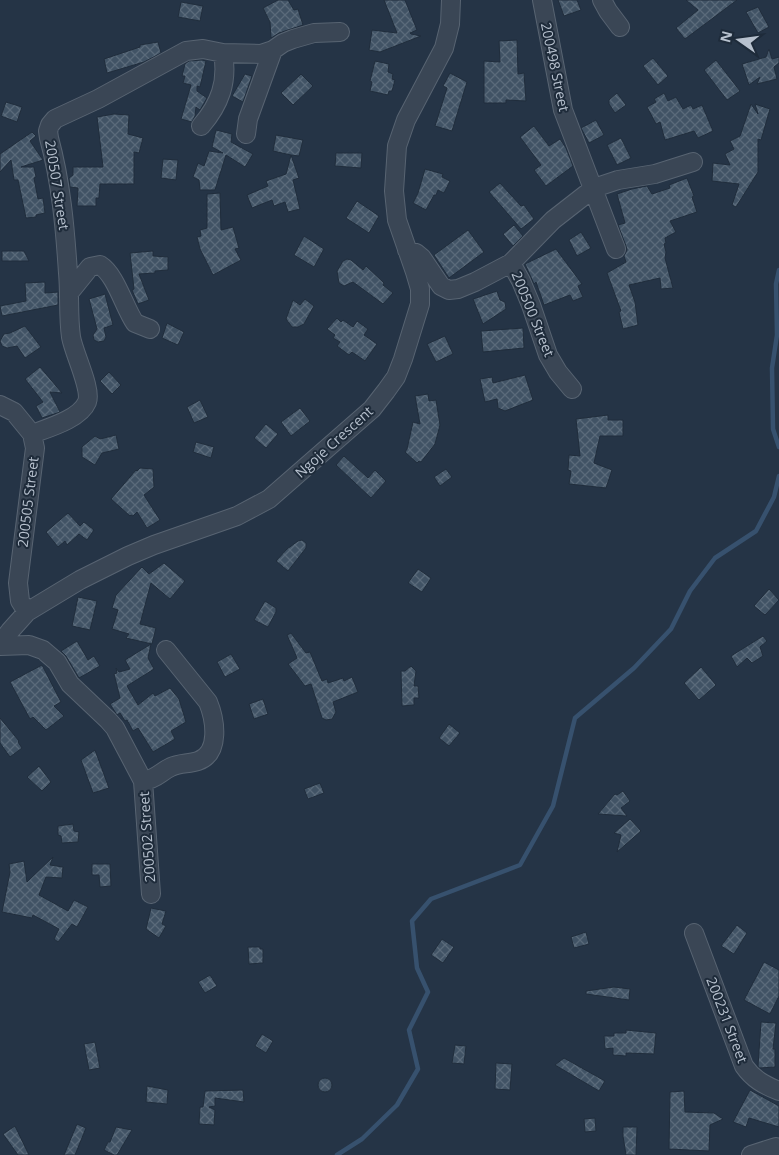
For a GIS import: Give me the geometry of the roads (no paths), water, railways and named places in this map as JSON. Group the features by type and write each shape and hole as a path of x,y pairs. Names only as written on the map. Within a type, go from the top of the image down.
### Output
{"street":[{"name":"Ngoje Crescent","path":"0,645 28,612 80,580 128,556 238,516 269,500 372,410 396,377 407,349 420,304 420,289 397,220 394,191 397,146 406,120 444,48 450,24 451,0"},
{"name":"200498 Street","path":"542,0 563,110 616,249"},
{"path":"602,0 620,27"},
{"name":"200507 Street","path":"32,434 69,419 80,412 88,400 88,391 71,338 62,199 49,138 48,131 50,125 62,115 98,99 186,51 203,49 223,53 256,54 273,50 283,42 314,34 340,32"},
{"path":"246,134 250,112 273,50"},
{"path":"201,126 216,106 222,88 223,53"},
{"path":"407,250 416,253 422,258 441,286 449,290 458,289 511,263 553,220 594,188 618,180 655,174 693,162"},
{"name":"200500 Street","path":"511,263 528,297 548,355 572,390"},
{"path":"69,293 90,267 100,265 105,268 110,276 135,323 150,329"},
{"path":"0,405 14,412 32,434"},
{"name":"200505 Street","path":"28,612 20,601 18,583 34,465 35,448 32,434"},
{"name":"200502 Street","path":"0,645 29,645 43,650 57,662 70,684 115,728 143,781 151,894"},
{"path":"143,781 151,780 170,768 199,761 208,755 214,736 213,712 208,702 166,650"},
{"name":"200231 Street","path":"694,933 744,1066 751,1076 779,1091"},
{"path":"751,1155 776,1147"}],"waterway":[{"path":"779,270 776,284 777,335 772,368 773,429 779,447"},
{"path":"337,1155 362,1139 397,1105 418,1069 409,1030 428,992 417,968 412,921 431,899 520,865 553,806 575,718 634,668 671,629 690,591 715,558 756,531 774,497 779,476"}]}
